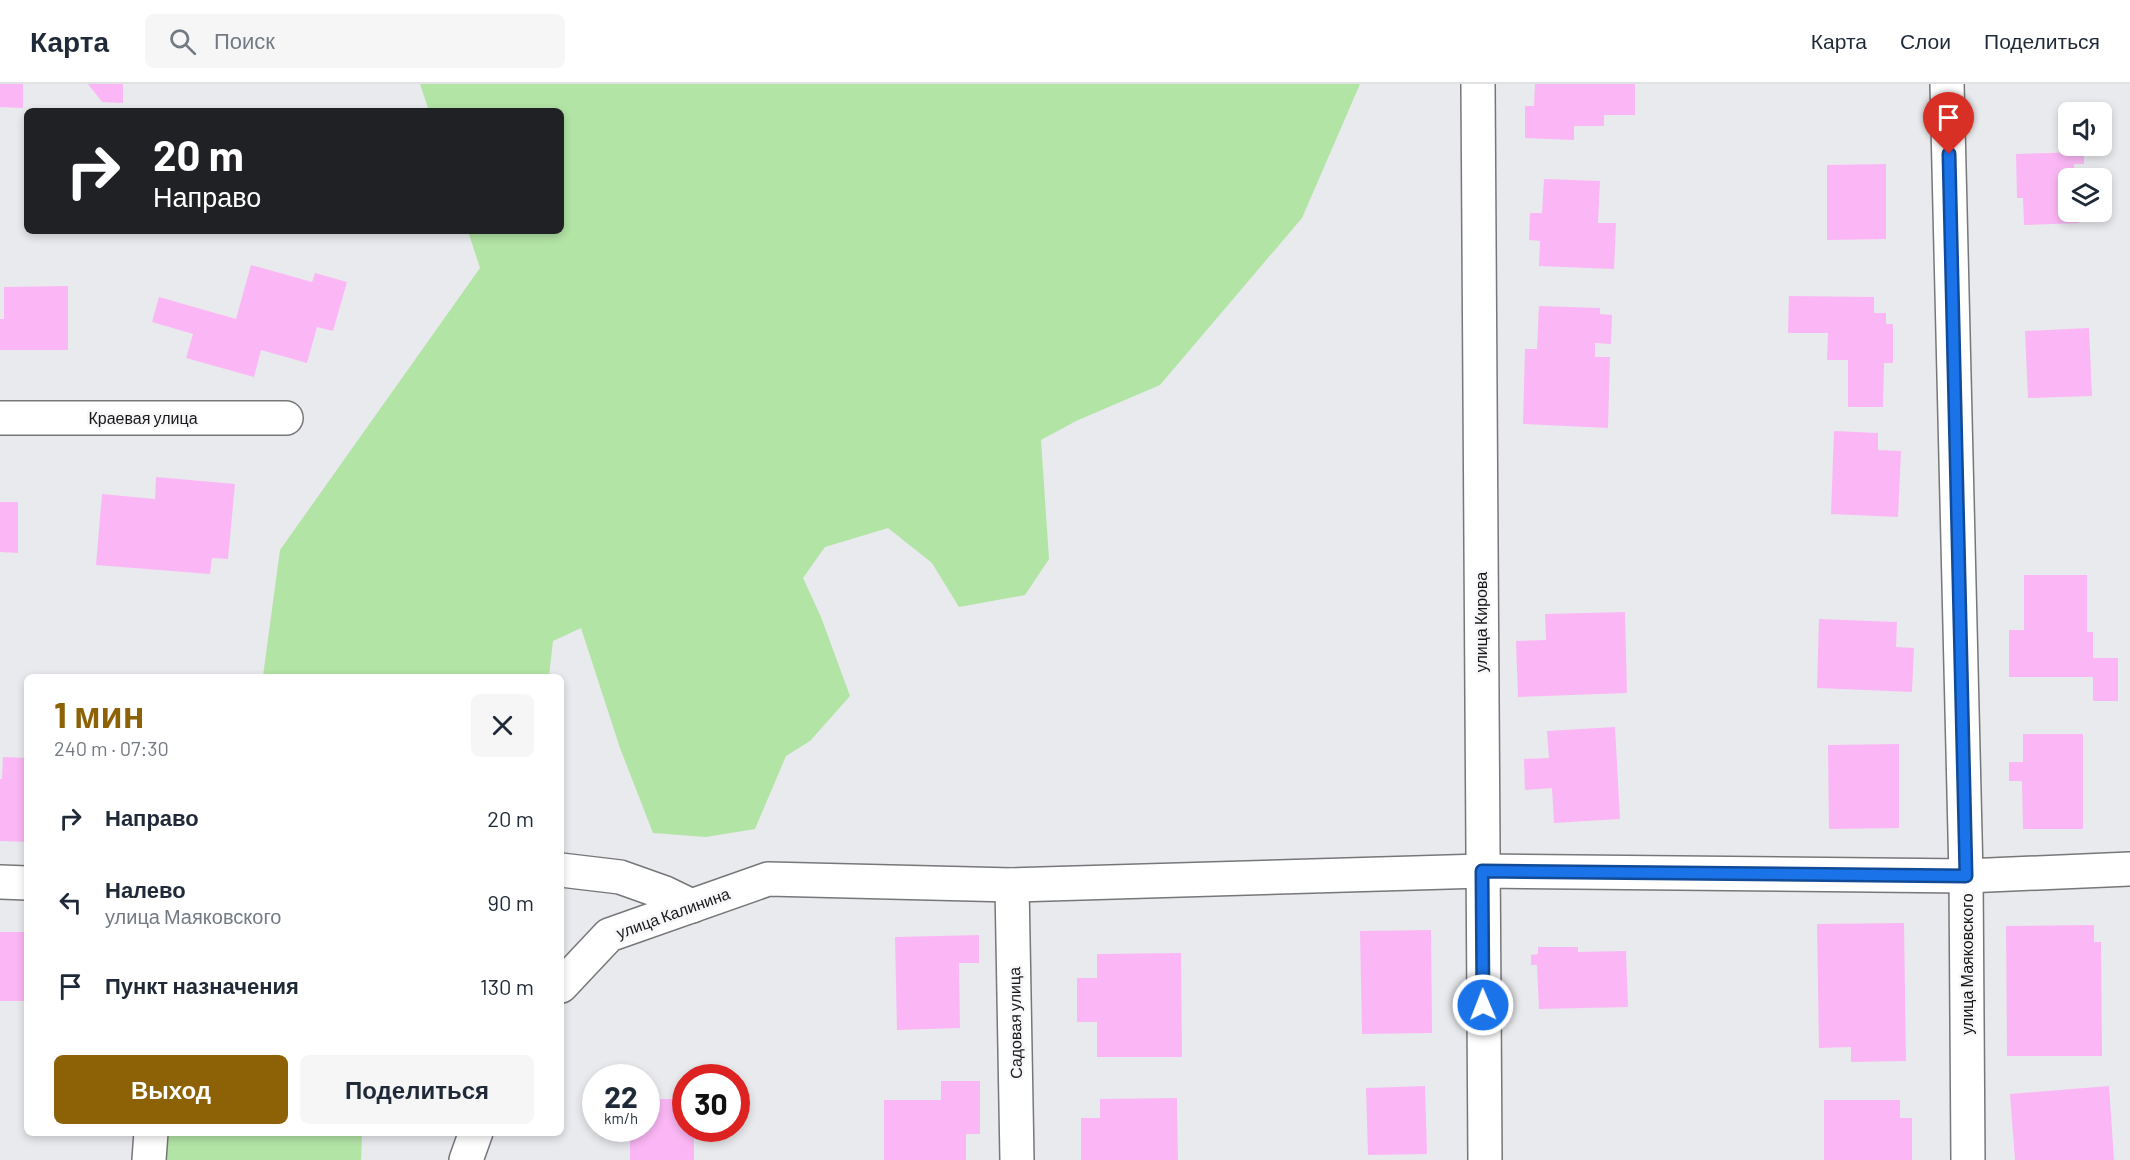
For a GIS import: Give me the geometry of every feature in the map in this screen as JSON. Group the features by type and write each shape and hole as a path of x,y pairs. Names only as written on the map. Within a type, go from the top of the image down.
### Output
{"street":[{"name":"улица Кирова","path":"1478,84 1485,1160"},
{"name":"улица Маяковского","path":"1947,84 1966,876 1968,1160"},
{"name":"Краевая улица","path":"0,418 286,417"},
{"path":"1012,885 1482,871 1966,876 2130,869"},
{"path":"564,870 620,877 665,893 692,906"},
{"name":"улица Калинина","path":"564,983 609,936 768,879 1012,885"},
{"path":"0,882 24,883"},
{"name":"Садовая улица","path":"1012,885 1017,1160"},
{"path":"149,1160 151,1136"},
{"path":"466,1160 475,1136"}],"green space":[{"path":"420,84 1360,84 1302,218 1160,385 1076,421 1041,440 1049,559 1025,595 959,607 932,563 888,528 825,547 803,578 821,617 850,696 810,741 786,756 755,829 706,837 653,833 620,748 581,628 553,641 549,674 263,674 280,550 480,268 469,234 564,234 564,108 428,108"},
{"path":"165,1136 362,1136 361,1160 164,1160"}],"building":[{"path":"0,84 23,84 23,108 0,107"},
{"path":"88,84 123,84 123,103 102,102"},
{"path":"1535,84 1635,84 1635,115 1604,115 1604,126 1574,126 1574,140 1525,138 1525,106 1534,106"},
{"path":"2058,153 2058,156 2084,156 2084,164 2074,164 2074,168 2058,168 2058,222 2079,223 2024,225 2023,198 2017,198 2016,154"},
{"path":"1886,164 1886,239 1827,240 1827,165"},
{"path":"1544,179 1600,181 1598,223 1616,223 1614,269 1539,266 1540,241 1529,240 1530,213 1542,213"},
{"path":"251,265 312,282 315,273 347,282 333,331 317,327 307,363 261,350 254,377 186,358 193,334 152,322 159,297 236,319"},
{"path":"68,286 68,350 0,350 0,319 4,319 4,287"},
{"path":"1789,296 1874,297 1874,313 1886,313 1886,324 1893,324 1893,363 1884,363 1883,407 1848,407 1848,360 1827,360 1828,333 1788,333"},
{"path":"1539,306 1600,308 1600,314 1612,315 1611,344 1595,343 1595,357 1610,357 1608,428 1523,424 1525,349 1537,349"},
{"path":"2089,328 2092,396 2028,398 2025,331"},
{"path":"1834,431 1878,433 1878,450 1901,451 1898,517 1831,514"},
{"path":"156,477 235,484 228,559 212,558 210,574 96,565 102,494 155,499"},
{"path":"0,502 18,502 18,553 0,552"},
{"path":"2024,575 2087,575 2087,632 2093,632 2093,658 2118,658 2118,701 2093,701 2093,677 2009,677 2009,630 2024,630"},
{"path":"1625,612 1627,693 1518,697 1516,641 1546,640 1545,614"},
{"path":"1819,619 1897,622 1896,647 1914,648 1912,692 1817,688"},
{"path":"1615,727 1620,819 1554,823 1552,788 1525,790 1524,759 1549,758 1547,731"},
{"path":"2023,734 2083,734 2083,829 2023,829 2022,781 2009,781 2009,762 2023,762"},
{"path":"1899,744 1899,828 1829,829 1828,745"},
{"path":"3,757 24,758 24,842 0,841 0,779 2,779"},
{"path":"1904,923 1906,1061 1851,1062 1851,1047 1819,1048 1817,924"},
{"path":"2094,925 2094,942 2101,942 2102,1056 2007,1056 2006,926"},
{"path":"1431,930 1432,1033 1362,1034 1360,931"},
{"path":"0,932 24,932 24,1001 0,1001"},
{"path":"979,935 979,963 959,963 960,1028 897,1030 895,937"},
{"path":"1538,947 1578,947 1578,952 1626,951 1628,1007 1539,1009 1537,965 1531,965 1531,955 1538,954"},
{"path":"1181,953 1182,1057 1097,1057 1097,1022 1077,1022 1077,978 1097,978 1097,954"},
{"path":"941,1081 980,1081 980,1134 966,1134 966,1160 884,1160 884,1100 941,1100"},
{"path":"1425,1086 1427,1154 1368,1155 1366,1088"},
{"path":"2109,1086 2114,1160 2015,1160 2010,1094"},
{"path":"1177,1098 1178,1160 1081,1160 1081,1118 1100,1118 1100,1099"},
{"path":"660,1099 672,1099 672,1142 694,1142 694,1160 630,1160 630,1142 660,1142"},
{"path":"1824,1100 1900,1100 1900,1118 1912,1118 1912,1160 1824,1160"}],"route":[{"path":"1483,1005 1482,871 1966,876 1949,154"}]}
